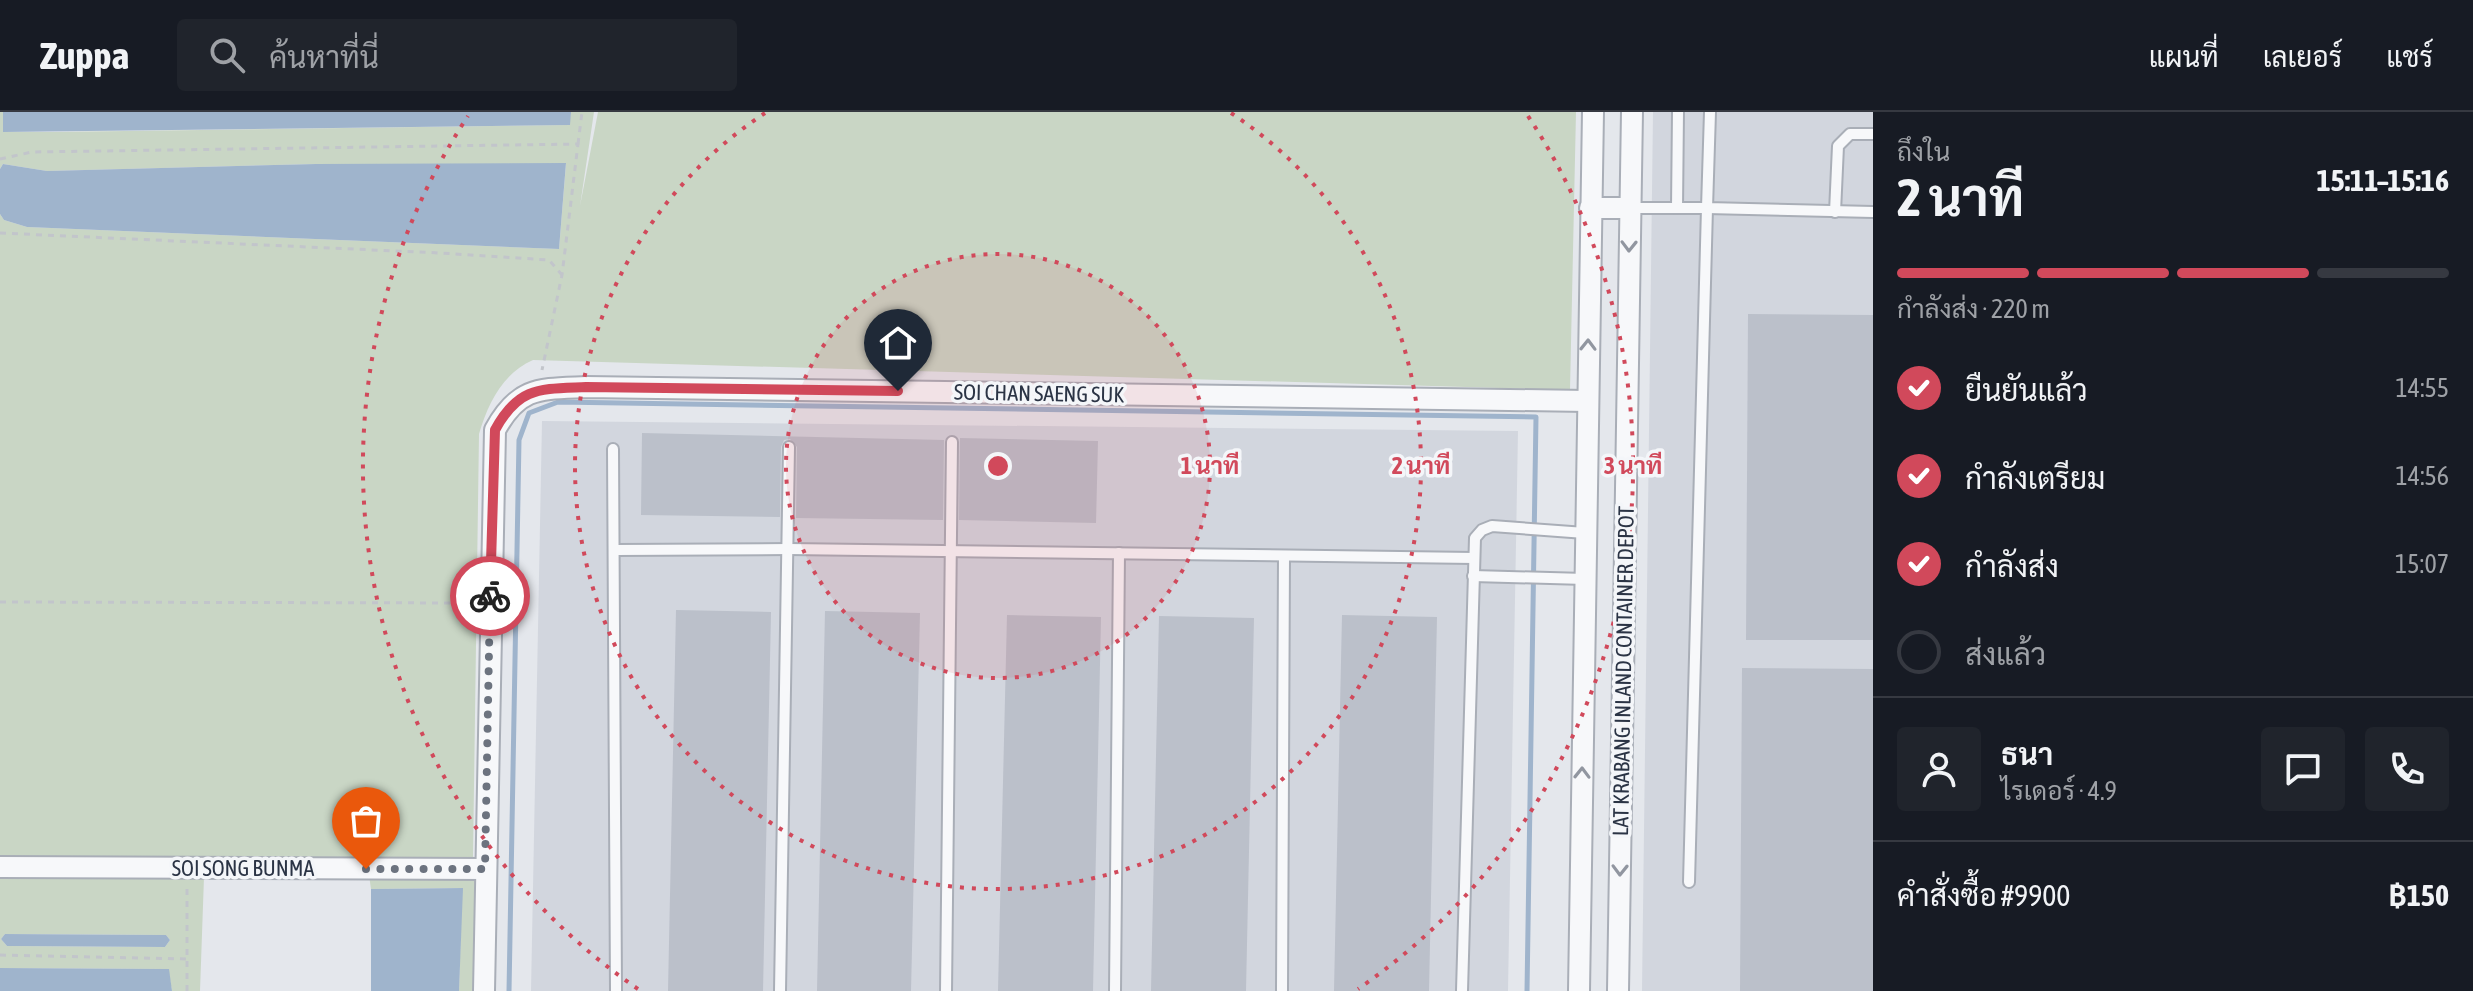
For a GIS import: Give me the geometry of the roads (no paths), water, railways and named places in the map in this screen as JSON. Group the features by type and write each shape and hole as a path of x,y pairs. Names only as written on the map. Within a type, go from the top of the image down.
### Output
{"street":[{"name":"LAT KRABANG INLAND CONTAINER DEPOT","path":"1579,991 1593,112"},
{"name":"LAT KRABANG INLAND CONTAINER DEPOT","path":"1618,991 1632,112"},
{"path":"1590,208 1630,208"},
{"name":"SOI CHAN SAENG SUK","path":"485,869 495,430 506,411 523,395 537,389 586,387 1587,401"},
{"name":"SOI SONG BUNMA","path":"0,867 485,869"},
{"path":"484,991 485,869"}],"lane":[{"path":"1677,208 1678,112"},
{"path":"1689,882 1710,112"},
{"path":"1835,212 1838,146 1850,134 1873,134"},
{"path":"1630,208 1873,212"},
{"path":"946,991 952,442"},
{"path":"780,991 789,447"},
{"path":"613,449 616,991"},
{"path":"1462,991 1475,538 1482,530 1492,526 1585,533"},
{"path":"615,550 789,549 1474,558"},
{"path":"1115,991 1119,553"},
{"path":"1282,991 1284,556"},
{"path":"1473,576 1585,579"}],"water":[{"path":"3,112 571,112 570,125 3,132"},
{"path":"566,163 559,249 27,227 4,220 0,214 0,169 3,164 47,171 316,164"},
{"path":"463,888 459,991 371,991 371,889"},
{"path":"5,934 166,935 170,940 165,947 7,946 1,939"},
{"path":"0,968 169,969 172,991 0,991"}],"waterway":[{"path":"509,991 519,440 529,413 558,402 1536,417 1527,991"}]}
